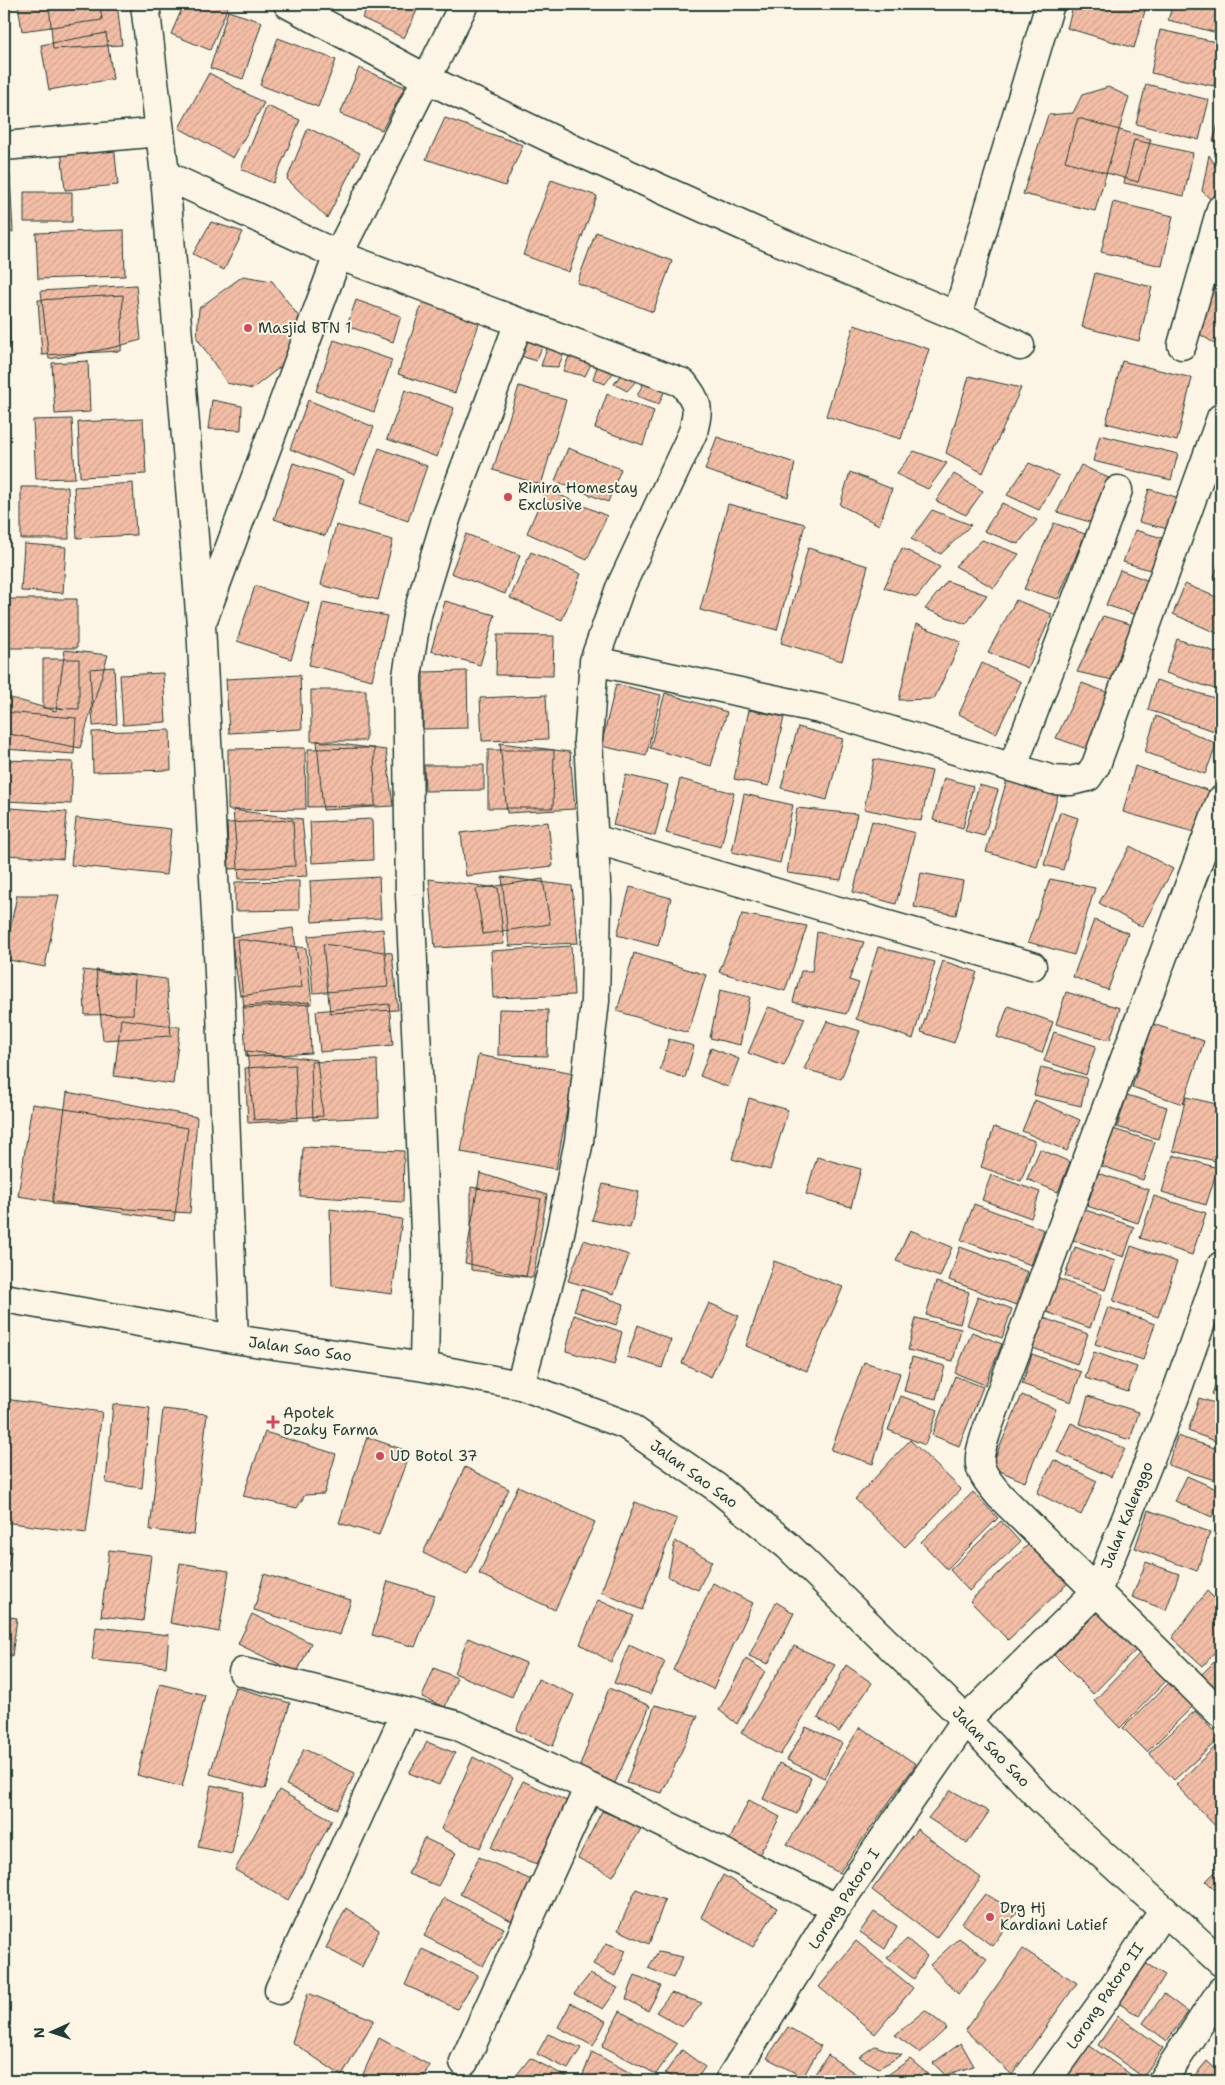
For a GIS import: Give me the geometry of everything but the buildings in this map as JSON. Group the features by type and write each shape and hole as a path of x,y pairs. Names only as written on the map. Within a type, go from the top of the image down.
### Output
{"street":[{"path":"145,4 165,175 201,625 221,1012 234,1339"},
{"path":"288,4 427,79 595,160 759,233 957,316 1020,346"},
{"path":"201,625 338,255 464,4"},
{"path":"957,316 1050,4"},
{"path":"4,146 160,132"},
{"path":"165,175 338,255 684,383 694,397 698,411 693,432 620,588 594,662 588,740 598,900 595,1001 579,1141 553,1267 520,1385"},
{"path":"1182,345 1221,209"},
{"path":"424,1367 426,1254 410,895 407,676 417,615 447,516 519,322"},
{"path":"594,662 820,710 1013,766 1054,780 1070,781 1088,777 1096,765 1221,418"},
{"path":"1013,766 1118,490"},
{"path":"1221,800 1212,855 1081,1173 989,1424 979,1457 983,1476 994,1489 1221,1714"},
{"path":"594,839 1032,966"},
{"name":"Jalan Kalenggo","path":"966,1720 1096,1591 1174,1399 1221,1266"},
{"name":"Jalan Sao Sao","path":"4,1298 234,1339 424,1367 520,1385 626,1425 716,1486 788,1546 966,1720 1041,1799 1221,1962"},
{"path":"243,1672 456,1725 589,1787 836,1908"},
{"path":"279,1990 406,1712"},
{"name":"Lorong Patoro I","path":"729,2081 836,1908 966,1720"},
{"path":"464,2062 589,1787"},
{"name":"Lorong Patoro II","path":"1046,2081 1105,1999 1164,1910"},
{"path":"1162,2081 1221,1991"}],"place":[{"name":"Masjid BTN 1","path":"248,328"},
{"name":"Rinira Homestay Exclusive","path":"508,497"},
{"name":"Apotek Dzaky Farma","path":"273,1422"},
{"name":"UD Botol 37","path":"380,1456"},
{"name":"Drg Hj Kardiani Latief","path":"990,1917"}]}
